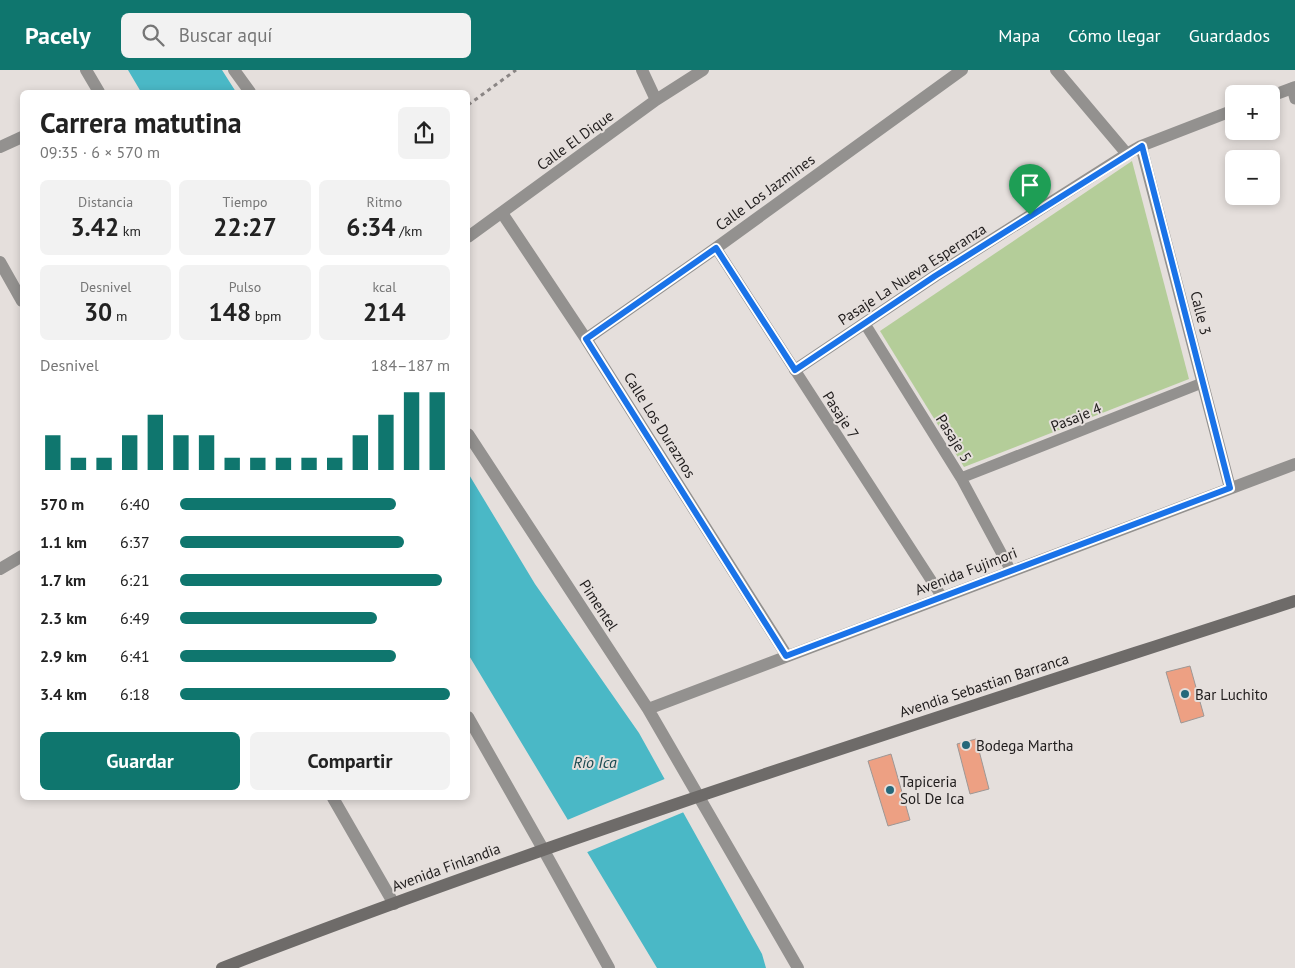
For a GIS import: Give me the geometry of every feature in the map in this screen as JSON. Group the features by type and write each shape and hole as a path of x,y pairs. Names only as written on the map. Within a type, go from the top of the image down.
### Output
{"main road":[{"name":"Avendia Sebastian Barranca","path":"683,800 1295,601"},
{"name":"Avenida Finlandia","path":"222,968 543,849 683,800"}],"street":[{"path":"86,70 98,90"},
{"path":"234,70 249,90"},
{"path":"642,70 656,100"},
{"name":"Calle El Dique","path":"470,236 656,100 703,70"},
{"name":"Calle Los Jazmines","path":"586,339 716,248 962,70"},
{"path":"1056,70 1126,154"},
{"path":"1280,94 1294,91"},
{"name":"Pasaje La Nueva Esperanza","path":"795,370 943,271 1126,154 1225,114"},
{"path":"0,147 20,138"},
{"name":"Calle 3","path":"1142,146 1230,488"},
{"name":"Calle Los Duraznos","path":"502,214 586,339 786,656"},
{"path":"0,262 20,297"},
{"name":"Pimentel","path":"470,437 648,709 798,968"},
{"name":"Avenida Fujimori","path":"648,709 1295,464"},
{"path":"1,567 20,557"},
{"path":"470,721 609,968"},
{"path":"334,800 394,904"}],"lane":[{"name":"Pasaje 7","path":"716,248 942,597"},
{"name":"Pasaje 5","path":"865,324 961,478 1011,571"},
{"name":"Pasaje 4","path":"961,478 1202,383"}],"path":[{"path":"470,104 516,70"}],"green space":[{"path":"1132,161 1189,379 964,467 880,331"}],"water":[{"path":"128,70 222,70 235,90 140,90"},
{"name":"Río Ica","path":"470,476 535,584 639,733 762,954 766,968 657,968 470,657"}],"pier":[{"path":"667,778 684,812 585,853 565,821"}],"building":[{"name":"Bar Luchito","path":"1190,666 1204,716 1181,723 1166,672"},
{"path":"976,739 989,789 970,794 957,744"},
{"name":"Tapiceria Sol De Ica","path":"891,754 910,820 888,826 868,761"}],"place":[{"name":"Bar Luchito","path":"1185,694"},
{"name":"Bodega Martha","path":"966,745"},
{"name":"Tapiceria Sol De Ica","path":"890,790"}],"route":[{"path":"1142,146 1230,488 786,656 586,339 716,248 795,370 1030,215 1126,154 1142,146"}]}
